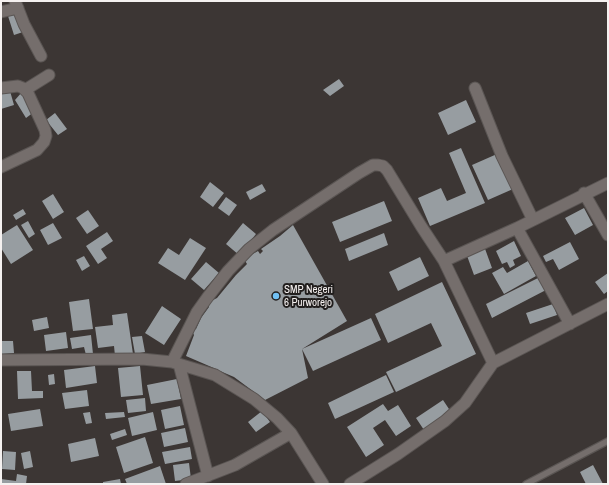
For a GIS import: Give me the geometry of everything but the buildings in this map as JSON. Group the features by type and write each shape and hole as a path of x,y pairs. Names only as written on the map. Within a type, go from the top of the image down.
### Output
{"street":[{"path":"1,12 16,4 41,56"},
{"path":"25,90 48,75"},
{"path":"1,88 18,86 25,90 31,98 45,130 46,136 44,142 37,150 1,167"},
{"path":"475,88 502,156 533,220"},
{"path":"208,476 176,363 197,312 228,271 259,240 359,173 374,165 383,166 387,170 444,261 494,363"},
{"path":"444,261 517,228 608,182"},
{"path":"584,193 608,235"},
{"path":"517,228 570,324"},
{"path":"350,484 398,454 445,421 465,404 494,363 608,304"},
{"path":"1,360 142,359 176,363 215,375 254,398 277,418 291,433 323,484"},
{"path":"186,484 235,465 291,433"}],"lane":[{"path":"526,484 608,441"}],"place":[{"name":"SMP Negeri 6 Purworejo","path":"276,296"}]}
